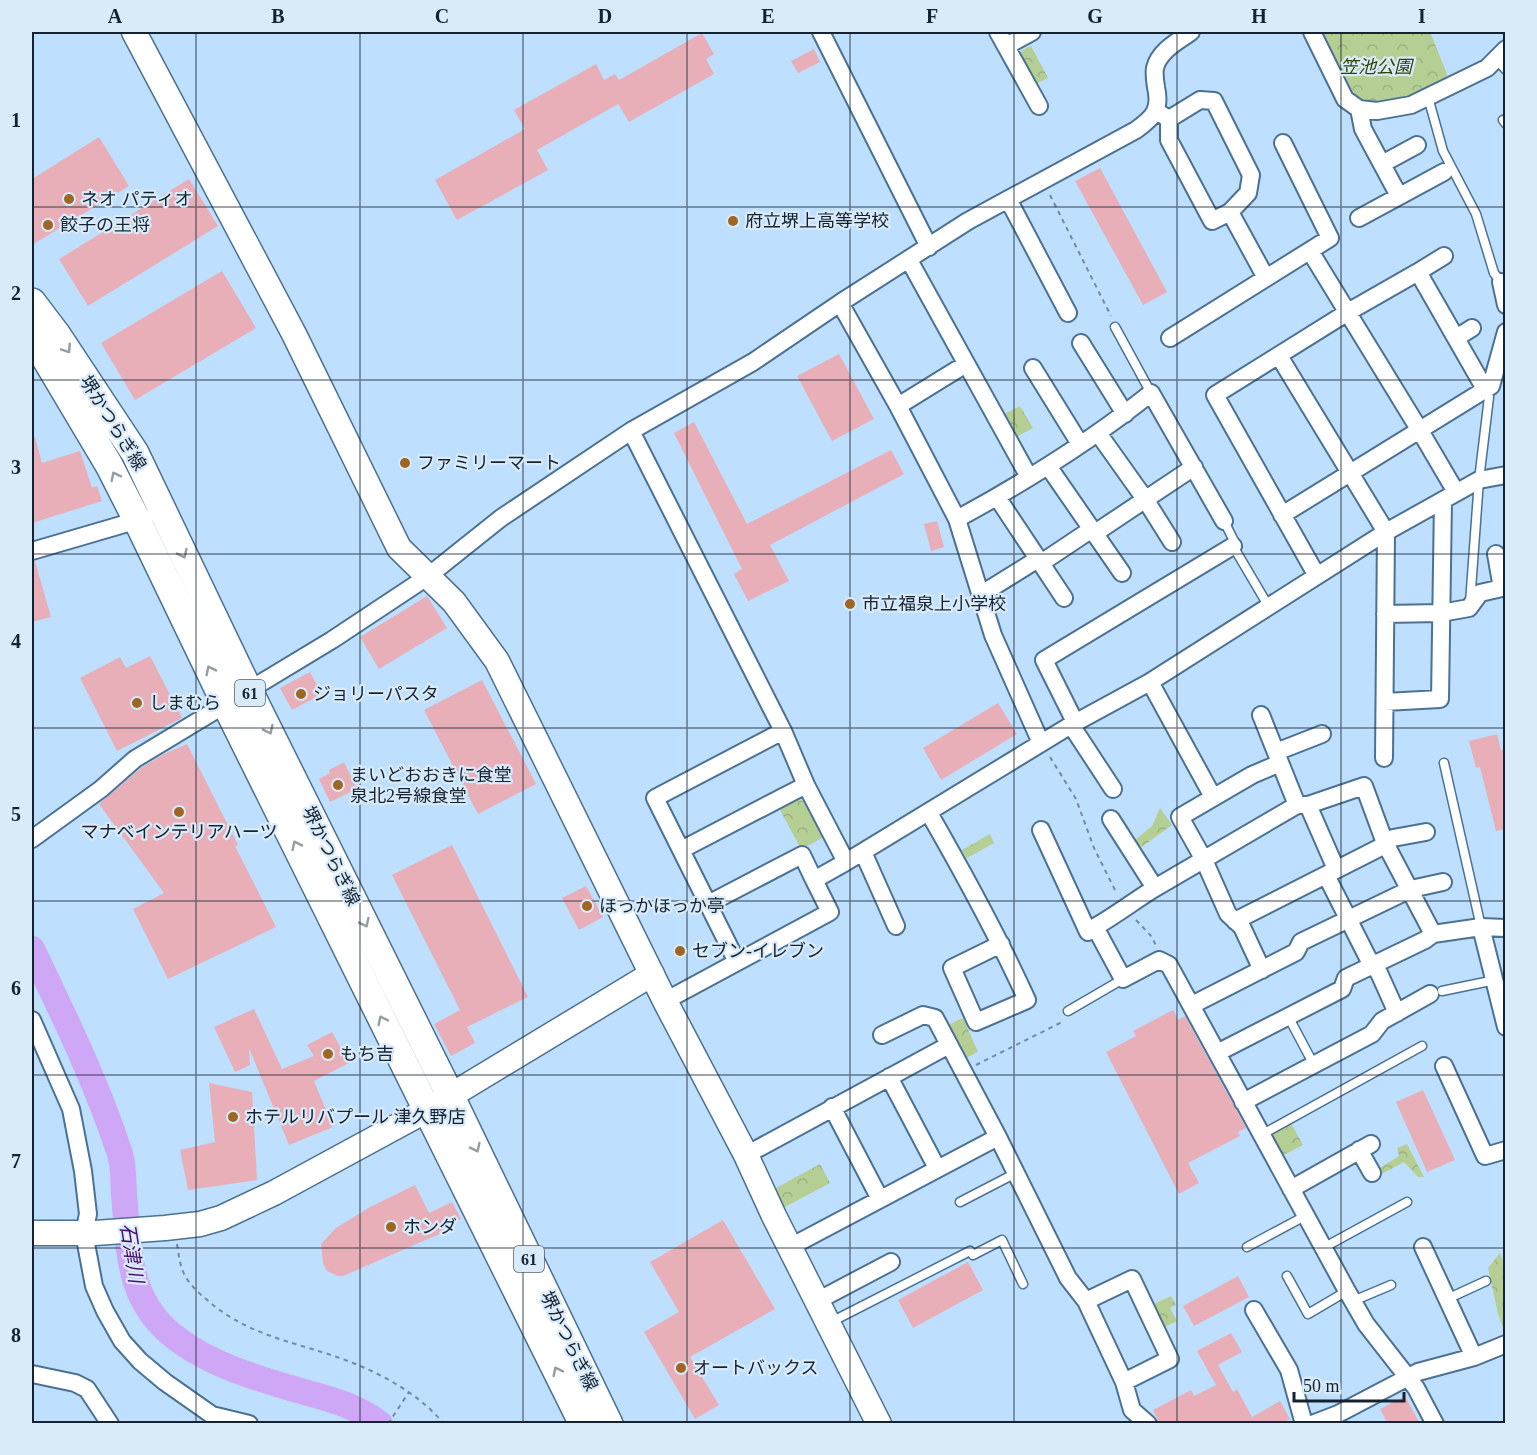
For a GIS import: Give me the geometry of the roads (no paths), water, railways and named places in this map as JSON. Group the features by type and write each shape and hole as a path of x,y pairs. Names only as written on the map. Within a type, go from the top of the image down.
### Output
{"main road":[{"name":"堺かつらぎ線","path":"32,302 57,335 135,453 248,689 450,1095 609,1424"},
{"name":"堺かつらぎ線","path":"32,339 109,465 137,520 226,705 583,1424"}],"street":[{"path":"134,32 294,334 399,548 454,602 497,661 665,1001 746,1155 879,1424"},
{"path":"821,32 929,247"},
{"path":"1032,32 1002,39 1039,106"},
{"path":"32,839 101,789 135,759 332,640 427,577 501,518 631,431 753,362 968,221 1136,130 1151,119 1162,115 1200,100 1214,101 1251,175 1248,193 1230,212 1212,221 1169,140 1162,115 1155,69 1158,60 1166,50 1191,32"},
{"path":"1312,32 1345,99 1359,109 1377,111 1411,105 1502,59"},
{"path":"1359,109 1363,129 1399,196"},
{"path":"1170,338 1330,238 1283,143"},
{"path":"1382,164 1417,145"},
{"path":"1359,218 1448,170"},
{"path":"1008,199 1067,313"},
{"path":"1230,212 1266,278"},
{"path":"1310,251 1419,429 1449,496 1441,613 1440,699 1384,702"},
{"path":"1317,576 1282,515 1209,399 1348,312 1444,256"},
{"path":"909,260 1029,477"},
{"path":"1418,272 1485,389"},
{"path":"1501,282 1506,305"},
{"path":"840,303 898,406 957,519 993,635 1041,743"},
{"path":"1456,338 1472,328"},
{"path":"1282,515 1491,386 1506,332"},
{"path":"1082,344 1125,414"},
{"path":"1279,356 1386,532 1384,758"},
{"path":"898,406 966,364"},
{"path":"1033,368 1080,444"},
{"path":"957,519 997,497 1098,434 1151,393 1224,521"},
{"path":"631,431 783,731 806,785 846,862"},
{"path":"1098,434 1145,499 1172,542"},
{"path":"1048,466 1122,573"},
{"path":"980,595 1094,531 1194,467"},
{"path":"814,880 929,813 1073,724 1150,682 1386,532 1479,480 1506,475"},
{"path":"997,497 1064,598"},
{"path":"32,551 163,513"},
{"path":"1113,789 1073,724 1044,660 1233,546"},
{"path":"1385,614 1441,613 1469,608 1480,593 1502,588 1496,554"},
{"path":"1150,682 1213,797"},
{"path":"1261,716 1278,758 1303,805 1331,872 1347,920 1379,973 1396,1013"},
{"path":"737,962 655,798 783,731"},
{"path":"1262,970 1242,927 1228,914 1204,860 1180,817 1322,734"},
{"path":"681,850 806,785"},
{"path":"1041,830 1088,932 1126,910 1132,903 1155,888 1303,805 1364,786 1385,843 1433,934"},
{"path":"929,813 974,891 1001,944 1027,1000 976,1022 952,968 1001,944"},
{"path":"1111,819 1155,888"},
{"path":"1235,921 1393,838 1426,832"},
{"path":"863,852 896,926"},
{"path":"665,1001 830,912 802,855 708,904"},
{"path":"1192,1005 1296,952 1301,942 1411,889 1443,882"},
{"path":"1095,927 1123,979 1159,960 1169,965 1366,1324 1416,1388 1435,1424"},
{"path":"1482,927 1506,1027"},
{"path":"1217,1053 1342,989 1346,978 1433,934 1482,927 1506,928"},
{"path":"32,1233 90,1233 169,1228 200,1224 220,1218 274,1193 427,1110 652,974"},
{"path":"1243,1102 1372,1034 1382,1021 1436,993"},
{"path":"882,1035 923,1015 935,1018 998,1137 1068,1278 1086,1301 1124,1382 1132,1410 1148,1424"},
{"path":"32,1020 71,1109 83,1171 94,1286 105,1311 122,1341 140,1361 165,1382 212,1414 249,1424"},
{"path":"746,1155 949,1045"},
{"path":"1444,1066 1485,1156 1506,1150"},
{"path":"889,1077 937,1168"},
{"path":"832,1107 880,1199"},
{"path":"790,1247 998,1137"},
{"path":"1291,1188 1365,1147 1372,1173"},
{"path":"1423,1247 1473,1357"},
{"path":"817,1301 891,1262"},
{"path":"1086,1301 1132,1279 1170,1359 1124,1382"},
{"path":"1254,1310 1289,1370 1304,1424"},
{"path":"1312,1424 1338,1414 1418,1372 1473,1357 1506,1344"},
{"path":"32,1374 75,1383 87,1389 110,1424"}],"lane":[{"path":"1428,97 1448,170 1476,214 1494,273 1501,282"},
{"path":"1506,119 1503,120 1506,124"},
{"path":"1115,327 1151,393"},
{"path":"1469,608 1479,480 1489,397 1485,389"},
{"path":"1224,521 1234,541 1233,546 1269,607"},
{"path":"1444,763 1482,927"},
{"path":"1068,1011 1123,979"},
{"path":"1436,993 1495,980"},
{"path":"1289,1018 1314,1065"},
{"path":"1261,1135 1422,1046"},
{"path":"960,1202 1016,1173"},
{"path":"1323,1248 1407,1202"},
{"path":"1247,1247 1305,1216"},
{"path":"828,1323 970,1251 973,1256 1002,1240 1023,1284"},
{"path":"1287,1276 1308,1314 1350,1296 1391,1285"},
{"path":"1447,1299 1486,1281"}],"waterway":[{"name":"石津川","path":"32,949 90,1076 120,1154 130,1256 140,1294 150,1311 180,1341 207,1358 251,1376 340,1403 371,1417 380,1424"}],"place":[{"name":"ネオ パティオ","path":"69,199"},
{"name":"府立堺上高等学校","path":"733,221"},
{"name":"餃子の王将","path":"48,225"},
{"name":"ファミリーマート","path":"405,463"},
{"name":"市立福泉上小学校","path":"850,604"},
{"name":"ジョリーパスタ","path":"301,694"},
{"name":"しまむら","path":"137,703"},
{"name":"まいどおおきに食堂 泉北2号線食堂","path":"338,785"},
{"name":"マナベインテリアハーツ","path":"179,812"},
{"name":"ほっかほっか亭","path":"587,906"},
{"name":"セブン-イレブン","path":"680,951"},
{"name":"もち吉","path":"328,1054"},
{"name":"ホテルリバプール 津久野店","path":"233,1117"},
{"name":"ホンダ","path":"391,1227"},
{"name":"オートバックス","path":"681,1368"}],"park label":[{"name":"笠池公園","path":"1376,67"}]}
